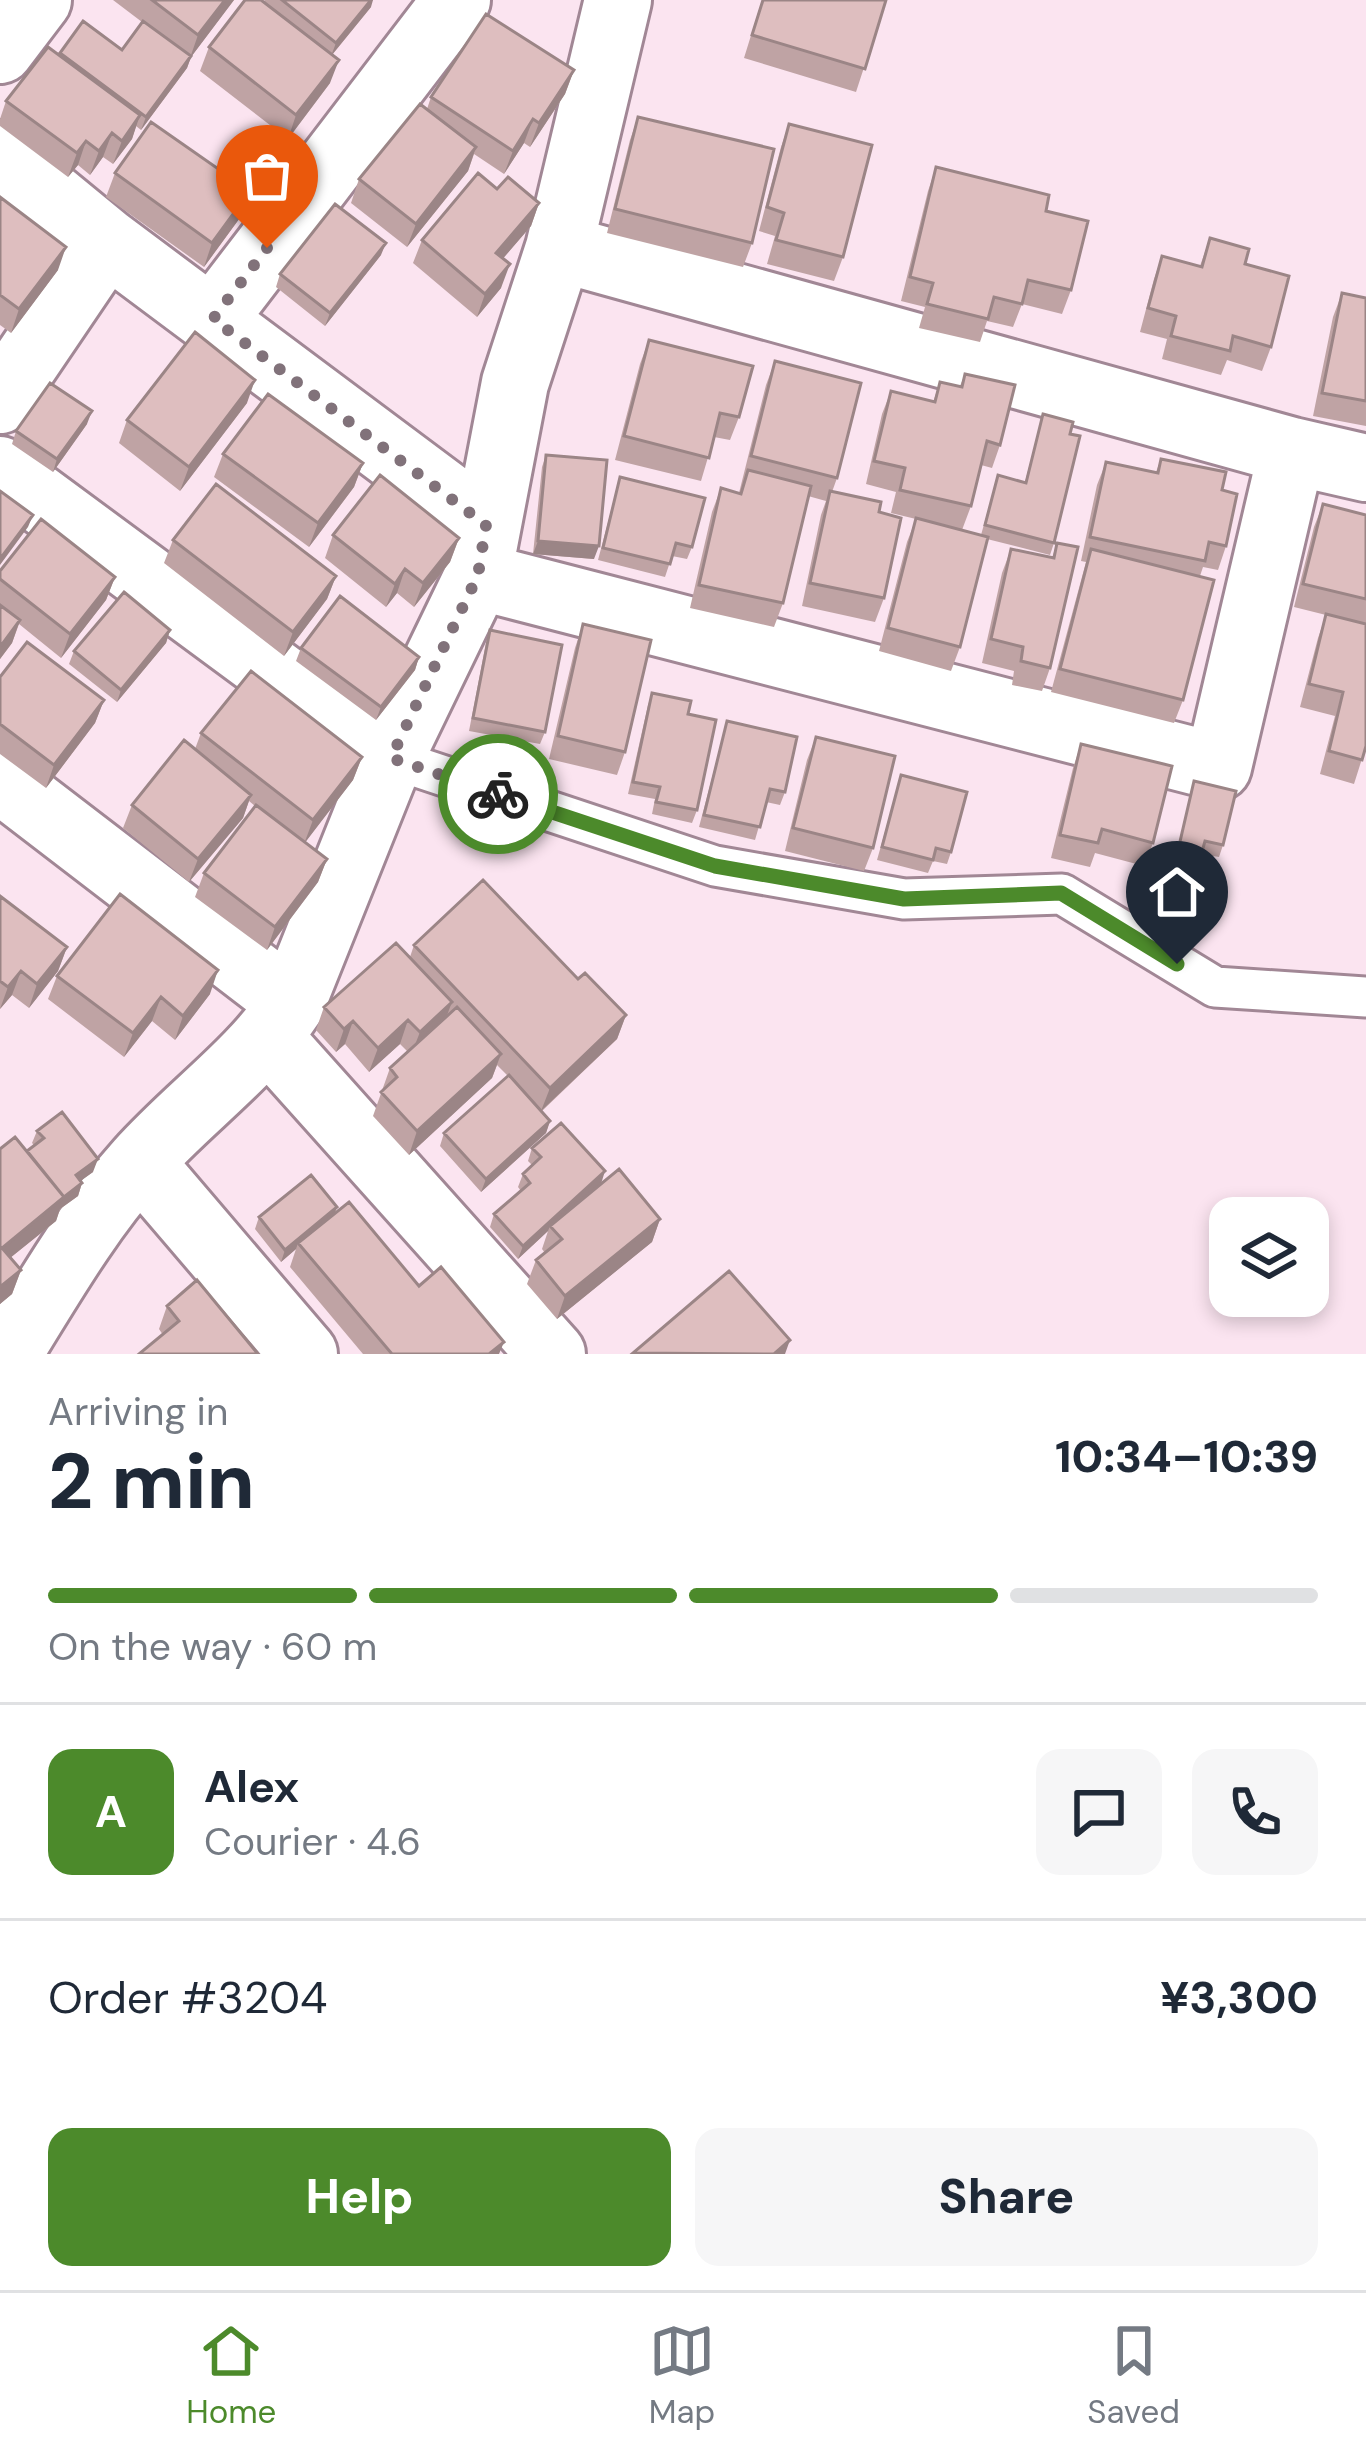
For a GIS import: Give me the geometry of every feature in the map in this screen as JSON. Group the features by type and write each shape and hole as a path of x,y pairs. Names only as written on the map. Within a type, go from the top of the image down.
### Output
{"street":[{"path":"0,50 38,0"},
{"path":"213,319 458,0"},
{"path":"8,1354 84,1231 140,1162 281,1020 482,550 515,383 559,248 618,0"},
{"path":"0,154 107,242 213,319 482,550 1218,767 1292,451"},
{"path":"0,400 107,242"},
{"path":"559,248 1292,451 1366,467"},
{"path":"0,470 391,758"},
{"path":"0,779 281,1020 552,1354"},
{"path":"140,1162 304,1354"}],"lane":[{"path":"391,758 715,866 904,899 1061,893 1216,988 1366,998"}],"building":[{"path":"152,0 225,0 198,35"},
{"path":"245,0 261,0 339,60 296,115 209,47"},
{"path":"282,0 371,0 336,43"},
{"path":"763,0 886,0 865,69 752,35"},
{"path":"486,14 574,70 539,123 533,119 513,151 431,97"},
{"path":"83,21 122,50 143,21 191,56 146,117 60,53"},
{"path":"48,47 140,115 122,141 112,133 99,151 86,141 77,153 6,101"},
{"path":"420,104 476,147 416,224 359,179"},
{"path":"638,117 774,149 752,243 615,209"},
{"path":"151,122 250,191 212,243 115,173"},
{"path":"789,124 872,145 843,257 776,240 784,213 767,207"},
{"path":"936,167 1049,195 1046,211 1088,221 1071,290 1028,280 1022,304 994,297 988,319 927,304 933,283 910,277"},
{"path":"478,173 497,189 508,177 539,203 496,253 510,264 485,294 422,240"},
{"path":"0,197 66,247 19,309 0,295"},
{"path":"335,204 386,243 330,313 280,274"},
{"path":"1210,238 1249,249 1245,264 1289,276 1271,347 1233,336 1230,351 1171,336 1176,316 1148,308 1162,256 1202,267"},
{"path":"1342,293 1366,298 1366,401 1322,393"},
{"path":"195,332 255,380 189,467 127,420"},
{"path":"649,340 753,366 739,417 720,413 709,458 624,436"},
{"path":"775,361 861,383 837,478 751,456"},
{"path":"965,374 1015,385 1000,445 987,441 971,506 900,490 905,468 874,461 891,391 935,402 940,382 962,387"},
{"path":"50,383 92,411 57,459 16,431"},
{"path":"268,394 363,463 318,523 223,454"},
{"path":"1043,414 1073,422 1070,434 1080,436 1054,543 985,525 998,475 1026,483"},
{"path":"546,455 607,460 599,546 538,541"},
{"path":"1161,459 1226,472 1222,490 1237,494 1226,546 1209,542 1205,561 1090,537 1106,462 1158,473"},
{"path":"748,470 811,486 783,603 699,585 721,488 741,494"},
{"path":"380,475 459,538 423,583 405,569 395,584 333,535"},
{"path":"620,477 705,498 692,547 676,543 670,564 603,548"},
{"path":"216,484 336,576 293,632 173,540"},
{"path":"0,491 33,515 0,559"},
{"path":"830,491 881,502 879,512 901,518 884,598 810,583"},
{"path":"1323,504 1366,515 1366,599 1303,584"},
{"path":"916,518 988,537 960,647 888,628"},
{"path":"41,519 115,577 70,634 0,579 0,571"},
{"path":"1057,543 1078,547 1050,668 1021,661 1023,647 991,639 1011,549 1054,558"},
{"path":"1091,549 1214,580 1183,700 1060,669"},
{"path":"124,592 170,630 121,690 74,651"},
{"path":"340,596 419,657 381,707 301,648"},
{"path":"0,605 20,620 0,647"},
{"path":"1326,614 1366,624 1362,760 1329,751 1343,692 1309,684"},
{"path":"583,624 651,640 625,752 558,736"},
{"path":"490,630 562,645 545,732 473,718"},
{"path":"27,642 104,700 54,765 0,724 0,677"},
{"path":"251,671 362,757 313,820 201,733"},
{"path":"652,693 691,701 688,714 716,720 697,810 656,802 660,787 633,782"},
{"path":"727,721 797,737 785,792 770,789 760,827 704,815"},
{"path":"816,737 895,756 873,848 793,828"},
{"path":"184,740 251,795 198,859 132,805"},
{"path":"1081,744 1172,766 1153,843 1102,829 1098,843 1060,835"},
{"path":"901,775 967,792 951,852 936,848 933,860 882,847"},
{"path":"1194,781 1236,791 1223,845 1205,841 1202,852 1179,846"},
{"path":"256,805 327,859 275,927 204,873"},
{"path":"483,880 578,979 585,973 626,1015 550,1088 414,945"},
{"path":"120,894 218,970 183,1016 161,997 133,1033 57,976"},
{"path":"0,896 67,947 37,984 21,971 8,987 0,981"},
{"path":"396,943 452,1002 420,1032 408,1020 378,1048 353,1021 344,1029 324,1007"},
{"path":"457,1007 501,1054 417,1131 381,1092 397,1077 390,1068"},
{"path":"509,1075 550,1121 486,1179 444,1133"},
{"path":"62,1112 98,1159 76,1175 82,1183 64,1197 27,1151 44,1138 37,1131"},
{"path":"561,1123 605,1171 523,1246 494,1214 530,1183 523,1174 541,1157 532,1148"},
{"path":"15,1137 64,1197 2,1248 21,1270 0,1287 0,1149"},
{"path":"619,1169 660,1219 565,1296 536,1260 562,1239 550,1226"},
{"path":"311,1175 337,1207 285,1250 259,1217"},
{"path":"349,1202 419,1286 441,1267 504,1342 489,1354 392,1354 298,1243"},
{"path":"729,1271 790,1340 774,1354 633,1353"},
{"path":"197,1280 258,1354 139,1354 179,1321 167,1306"}],"way so far":[{"path":"267,248 213,319 486,525 478,575 391,758 498,794"}],"route":[{"path":"498,794 715,866 904,899 1061,893 1177,964"}]}
